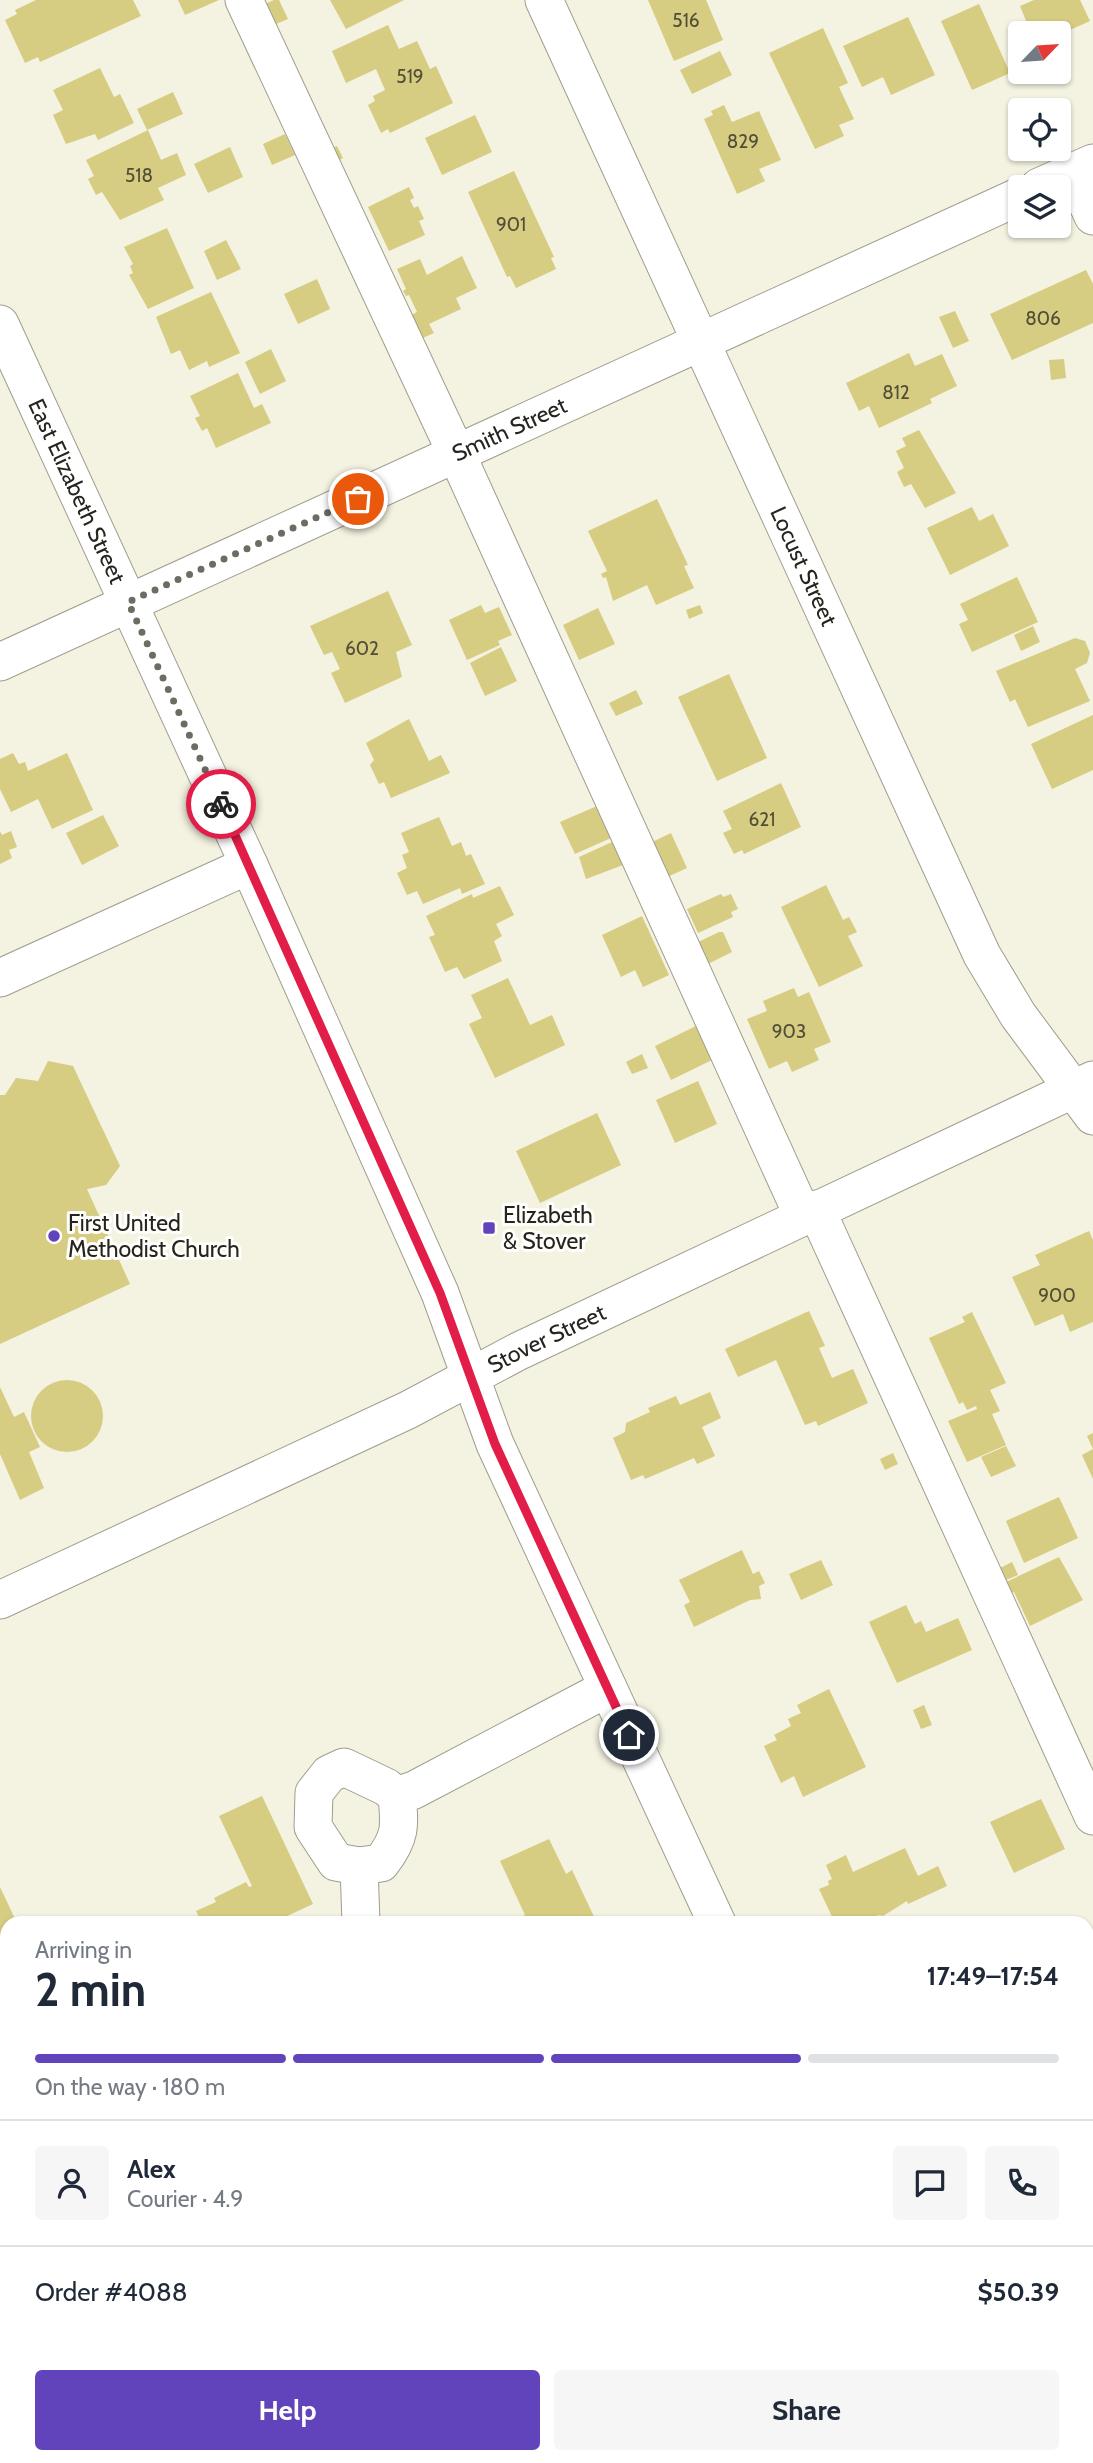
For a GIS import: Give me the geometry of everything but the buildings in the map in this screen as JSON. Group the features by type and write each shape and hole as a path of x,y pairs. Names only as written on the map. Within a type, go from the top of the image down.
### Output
{"street":[{"path":"244,0 1093,1816"},
{"name":"Locust Street","path":"544,0 982,955 1018,1016 1086,1095"},
{"path":"1065,175 1083,167 1093,216"},
{"name":"Smith Street","path":"0,662 1008,201"},
{"name":"East Elizabeth Street","path":"0,324 249,865 440,1293 495,1444 714,1916"},
{"path":"0,978 249,865"},
{"name":"Stover Street","path":"0,1600 408,1410 470,1376 810,1213 1086,1095"},
{"path":"397,1796 414,1790 608,1688"},
{"path":"344,1767 386,1787 397,1796 400,1829 395,1845 381,1863 359,1866 336,1862 313,1827 314,1793 329,1774 344,1767"},
{"path":"359,1866 361,1916"}],"way so far":[{"path":"221,804 128,602 358,499"}],"place":[{"name":"Elizabeth & Stover","path":"489,1228"},
{"name":"First United Methodist Church","path":"54,1236"}],"route":[{"path":"221,804 440,1293 493,1432 495,1444 629,1735"}]}
